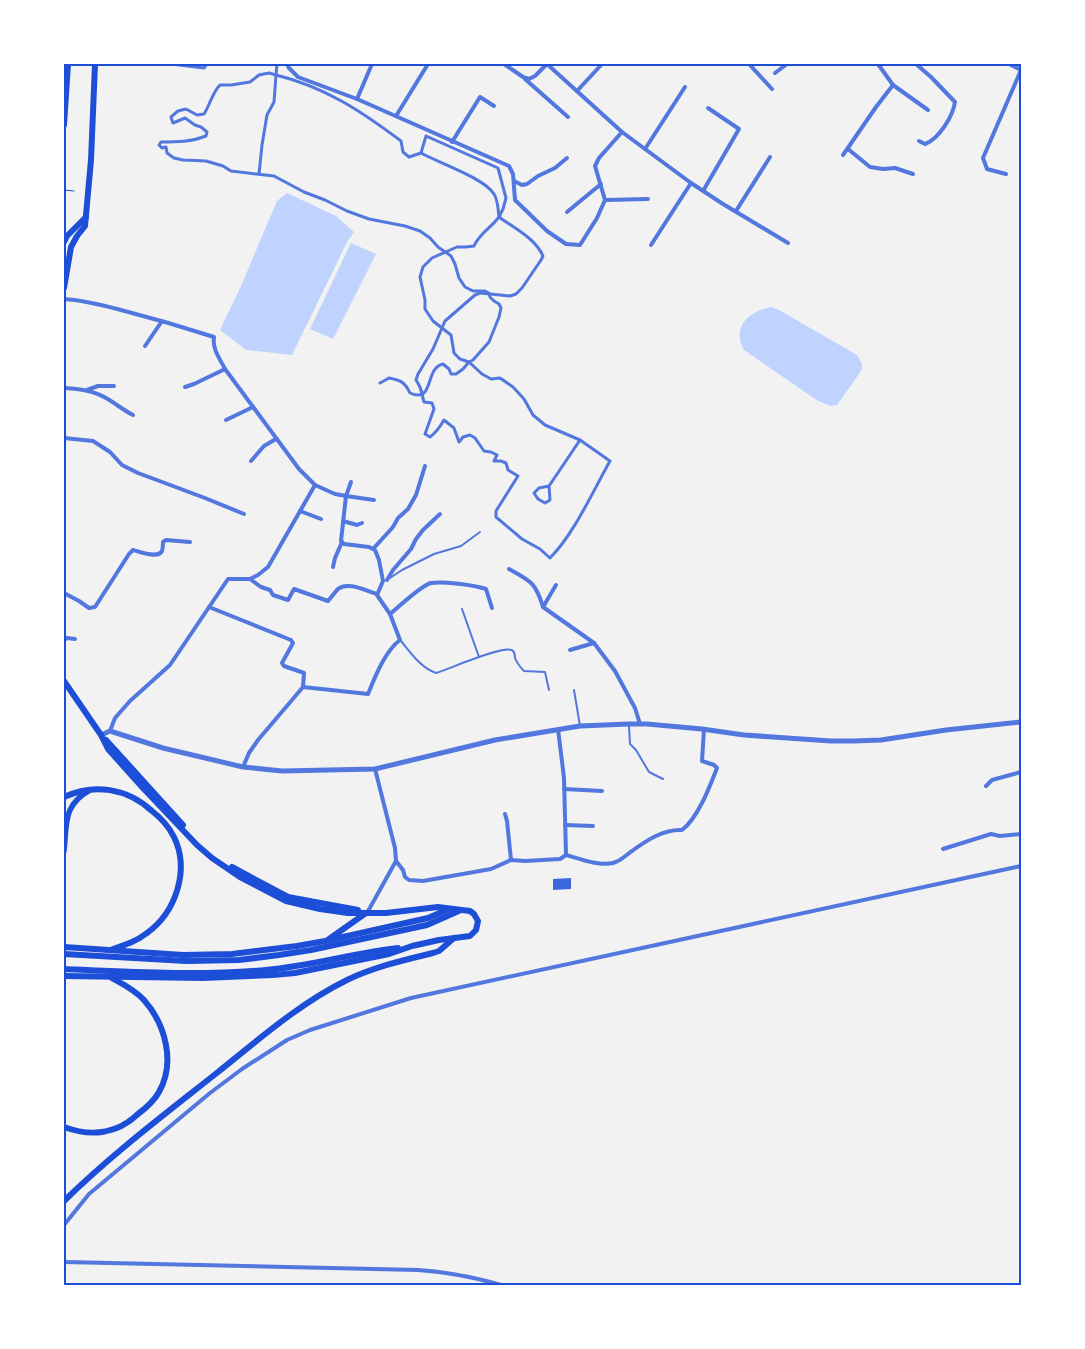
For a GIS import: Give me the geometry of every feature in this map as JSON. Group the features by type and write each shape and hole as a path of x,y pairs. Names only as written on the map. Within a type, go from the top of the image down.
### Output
{"highway":[{"path":"64,125 68,64"},
{"path":"64,288 71,247 85,226 95,64"},
{"path":"64,242 67,236 86,216"},
{"path":"64,681 101,735 196,839 231,867 288,897 367,912 386,913 438,907 466,910 474,914 478,922 474,934 470,936 268,970 205,973 92,971 64,976"},
{"path":"64,797 84,790 103,788 125,793 138,799 166,825 174,837 181,864 180,879 176,893 164,917 156,926 137,940 93,956"},
{"path":"64,954 78,951 110,950 150,954 206,955 241,953 326,941 428,918 450,908"},
{"path":"64,948 93,956 163,960 211,961 279,955 427,925 462,910"},
{"path":"310,950 367,912"},
{"path":"64,1201 83,1182 150,1126 252,1045 323,992 375,968 434,953 455,938"},
{"path":"64,969 77,973 108,977 203,978 273,975 316,969 389,954 412,946"},
{"path":"64,1127 82,1133 114,1130 132,1120 148,1106 159,1091 166,1073 168,1057 166,1041 161,1026 152,1012 132,989 92,971"}],"main road":[{"path":"64,850 69,810 81,796 93,789"}],"street":[{"path":"171,64 204,68 207,64"},
{"path":"259,174 262,144 268,115 274,102 277,64"},
{"path":"287,64 298,77 357,99 508,166 513,174 515,200 547,231 566,244 580,246 597,218 605,200 595,166 599,158 622,132"},
{"path":"357,99 372,64"},
{"path":"396,116 428,64"},
{"path":"504,64 525,79 568,116"},
{"path":"525,79 532,78 547,64 622,132 703,192 788,243"},
{"path":"577,92 602,64"},
{"path":"749,64 772,88"},
{"path":"776,73 787,64"},
{"path":"878,64 893,85 928,110"},
{"path":"916,64 955,102 947,122 933,140 925,144 919,141"},
{"path":"1006,174 987,169 983,158 1021,70 1009,64"},
{"path":"380,383 389,378 400,380 407,386 410,393 416,396 422,395 428,388 433,371 438,365 443,364 449,369 451,374 456,374 473,360 489,342 499,316 501,308 499,304 490,297 489,293 482,290 472,291 466,287 459,278 451,256 420,231 347,211 274,176 231,171 223,166 206,162 174,158 167,153 166,147 162,148 159,145 161,142 187,142 206,136 206,132 185,118 173,123 171,117 178,111 186,109 197,114 204,114 220,85 250,82 259,75 268,73 276,75 315,87 364,114 401,141 403,152 409,156 422,153 435,161 478,180 493,193 497,201 498,217"},
{"path":"843,155 893,85"},
{"path":"645,149 685,86"},
{"path":"452,142 480,97 494,106"},
{"path":"703,192 738,129 708,108"},
{"path":"422,153 426,136 498,168 506,198 498,217 492,226 478,237 474,246 457,246 432,258 423,267 420,277 425,309 433,321 442,328 451,335 454,353 460,358 469,362 482,374 491,379 500,378 513,387 524,399 533,415 546,425 580,440 610,461 578,518 558,550 550,558 540,549 522,539 496,517 496,511 518,476 508,470 506,463 501,461 494,462 497,455 491,452 484,452 475,438 470,435 463,437 459,442 454,428 444,420 438,430 430,437 425,434 434,409 432,403 424,402 422,388 416,380 418,374 442,328 445,321 475,295 480,293 510,296 516,294 542,260 543,256 535,244 498,217"},
{"path":"848,149 870,167 894,168 913,174"},
{"path":"736,211 770,157"},
{"path":"514,181 522,185 527,184 555,168 567,158"},
{"path":"651,245 691,183"},
{"path":"568,212 601,184"},
{"path":"605,200 648,199"},
{"path":"64,299 86,301 162,320 214,337 215,351 225,369 299,469 315,485 335,494 374,500"},
{"path":"145,346 162,320"},
{"path":"185,387 225,369"},
{"path":"87,390 98,386 114,386"},
{"path":"64,388 87,390 105,397 133,415"},
{"path":"226,420 253,407"},
{"path":"64,438 93,441 104,448 122,465 138,473 244,514"},
{"path":"251,462 264,446 276,439"},
{"path":"549,486 539,488 534,493 538,499 545,503 550,500 549,486 580,440"},
{"path":"373,549 394,527 398,518 408,509 416,495 425,466"},
{"path":"332,567 342,542 346,496 351,482"},
{"path":"110,731 115,718 130,701 170,665 228,579 250,579 268,567 315,485"},
{"path":"300,511 321,519"},
{"path":"377,594 385,580 411,549 416,539 440,514"},
{"path":"343,521 357,525 362,523"},
{"path":"64,593 89,608 95,607 133,550 155,555 160,554 163,542 166,540 190,542"},
{"path":"342,542 344,544 369,547 375,550 385,580"},
{"path":"510,570 534,585 542,606 594,643 615,672 634,708 640,724"},
{"path":"250,579 261,587 270,590 273,595 288,600 294,589 328,601 336,590 342,586 353,586 377,594 390,614 400,640 394,644 383,661 368,694 303,688"},
{"path":"390,614 430,583 477,586 486,589 492,608"},
{"path":"542,606 556,584"},
{"path":"209,607 291,640 293,643 282,662 284,666 304,673 303,688 258,740 249,753 243,767"},
{"path":"64,640 67,638 76,639"},
{"path":"570,650 594,643"},
{"path":"101,735 110,731 163,748 243,767 282,771 375,769 495,740 580,726 640,724 744,735 854,741 881,740 946,730 1021,722"},
{"path":"558,729 564,789 566,855"},
{"path":"375,769 394,843 396,861 403,870 405,877 409,880 423,881 491,869 511,860 560,859 566,855 594,862 612,863 623,859 665,831 682,830 689,825 716,768 714,765 702,761 704,730"},
{"path":"986,786 992,780 1021,772"},
{"path":"564,789 602,791"},
{"path":"505,814 511,860"},
{"path":"565,825 593,826"},
{"path":"943,849 991,834 1000,836 1021,834"},
{"path":"367,912 396,861"},
{"path":"64,1225 89,1194 210,1093 242,1069 287,1040 310,1030 411,998 1021,866"},
{"path":"64,1262 418,1270 450,1273 501,1285"}],"lane":[{"path":"385,580 434,554 461,546 480,532"},
{"path":"462,609 479,657"},
{"path":"400,640 418,661 434,672 493,652 507,648 511,649 524,671 545,672 549,690"},
{"path":"574,690 580,726"},
{"path":"629,724 630,744 650,772 663,779"}],"path":[{"path":"64,190 74,191"}],"water":[{"path":"287,193 336,216 354,232 347,242 292,355 246,350 220,330 277,201"},
{"path":"351,243 376,254 333,339 310,329"},
{"path":"771,307 857,355 862,364 861,371 837,405 831,406 818,401 744,350 740,334 744,321 756,312"}],"building":[{"path":"571,878 571,889 553,890 553,879"}]}
